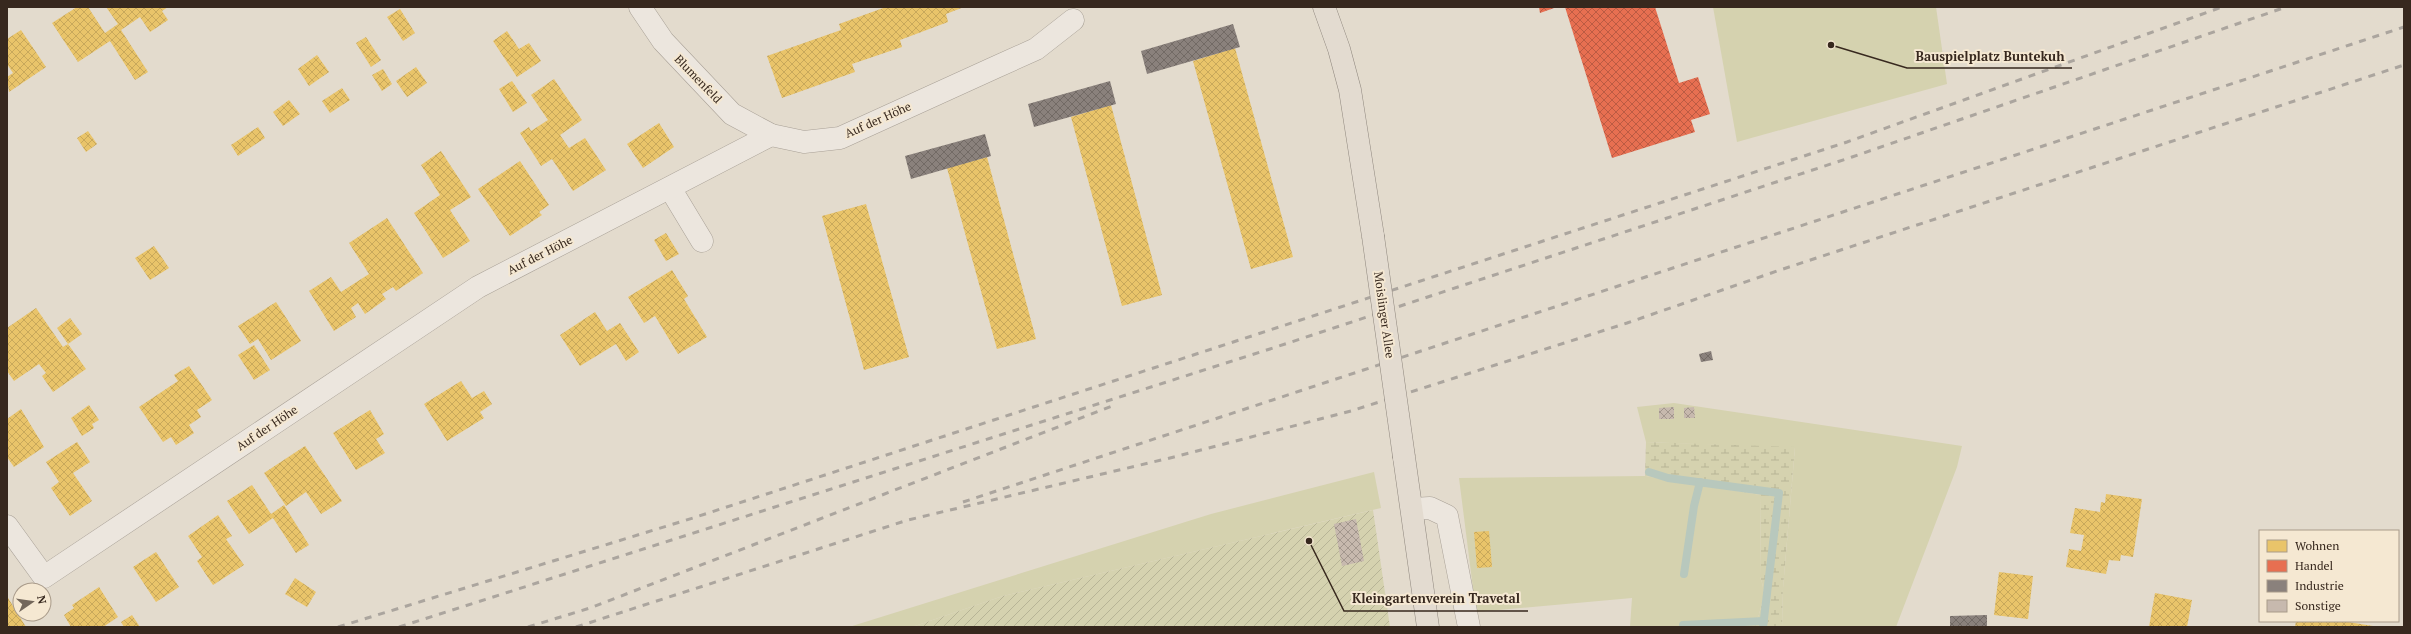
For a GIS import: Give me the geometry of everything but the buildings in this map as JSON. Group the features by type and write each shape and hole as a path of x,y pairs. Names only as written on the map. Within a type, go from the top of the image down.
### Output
{"main road":[{"name":"Moislinger Allee","path":"1324,7 1339,49 1350,90 1373,236 1428,627"}],"street":[{"name":"Blumenfeld","path":"640,7 663,41 732,114 771,135"},
{"name":"Auf der Höhe","path":"7,526 44,577 478,287 771,135 804,142 840,138 1036,49 1073,20"},
{"path":"670,188 702,241"},
{"path":"1412,509 1430,508 1447,516 1469,627"}],"green space":[{"path":"1713,7 1936,7 1947,84 1737,142"},
{"path":"1674,403 1962,446 1957,467 1896,627 1782,627 1783,588 1795,448 1646,442 1637,407"},
{"path":"1646,442 1795,447 1783,588 1782,627 1755,627 1763,596 1760,577 1761,495 1645,476"},
{"path":"1374,472 1381,508 1003,596 912,627 849,627 1211,514"},
{"path":"1645,476 1761,495 1760,577 1763,596 1755,627 1630,627 1632,598 1476,612 1459,478"},
{"path":"1373,510 1390,627 912,627 1003,596"}],"waterway":[{"path":"1649,472 1668,478 1779,493 1763,627"},
{"path":"1684,574 1694,506 1700,482"},
{"path":"1683,625 1764,621"}],"railway":[{"path":"338,627 693,518 1847,142 2222,7"},
{"path":"399,627 1273,348 1852,157 2286,7"},
{"path":"963,502 2404,27"},
{"path":"576,627 908,520 1174,457 1351,411 1627,323 1780,270 2404,65"},
{"path":"528,627 590,608 1112,406"}],"place":[{"name":"Bauspielplatz Buntekuh","path":"1831,45"},
{"name":"Kleingartenverein Travetal","path":"1309,541"}]}
